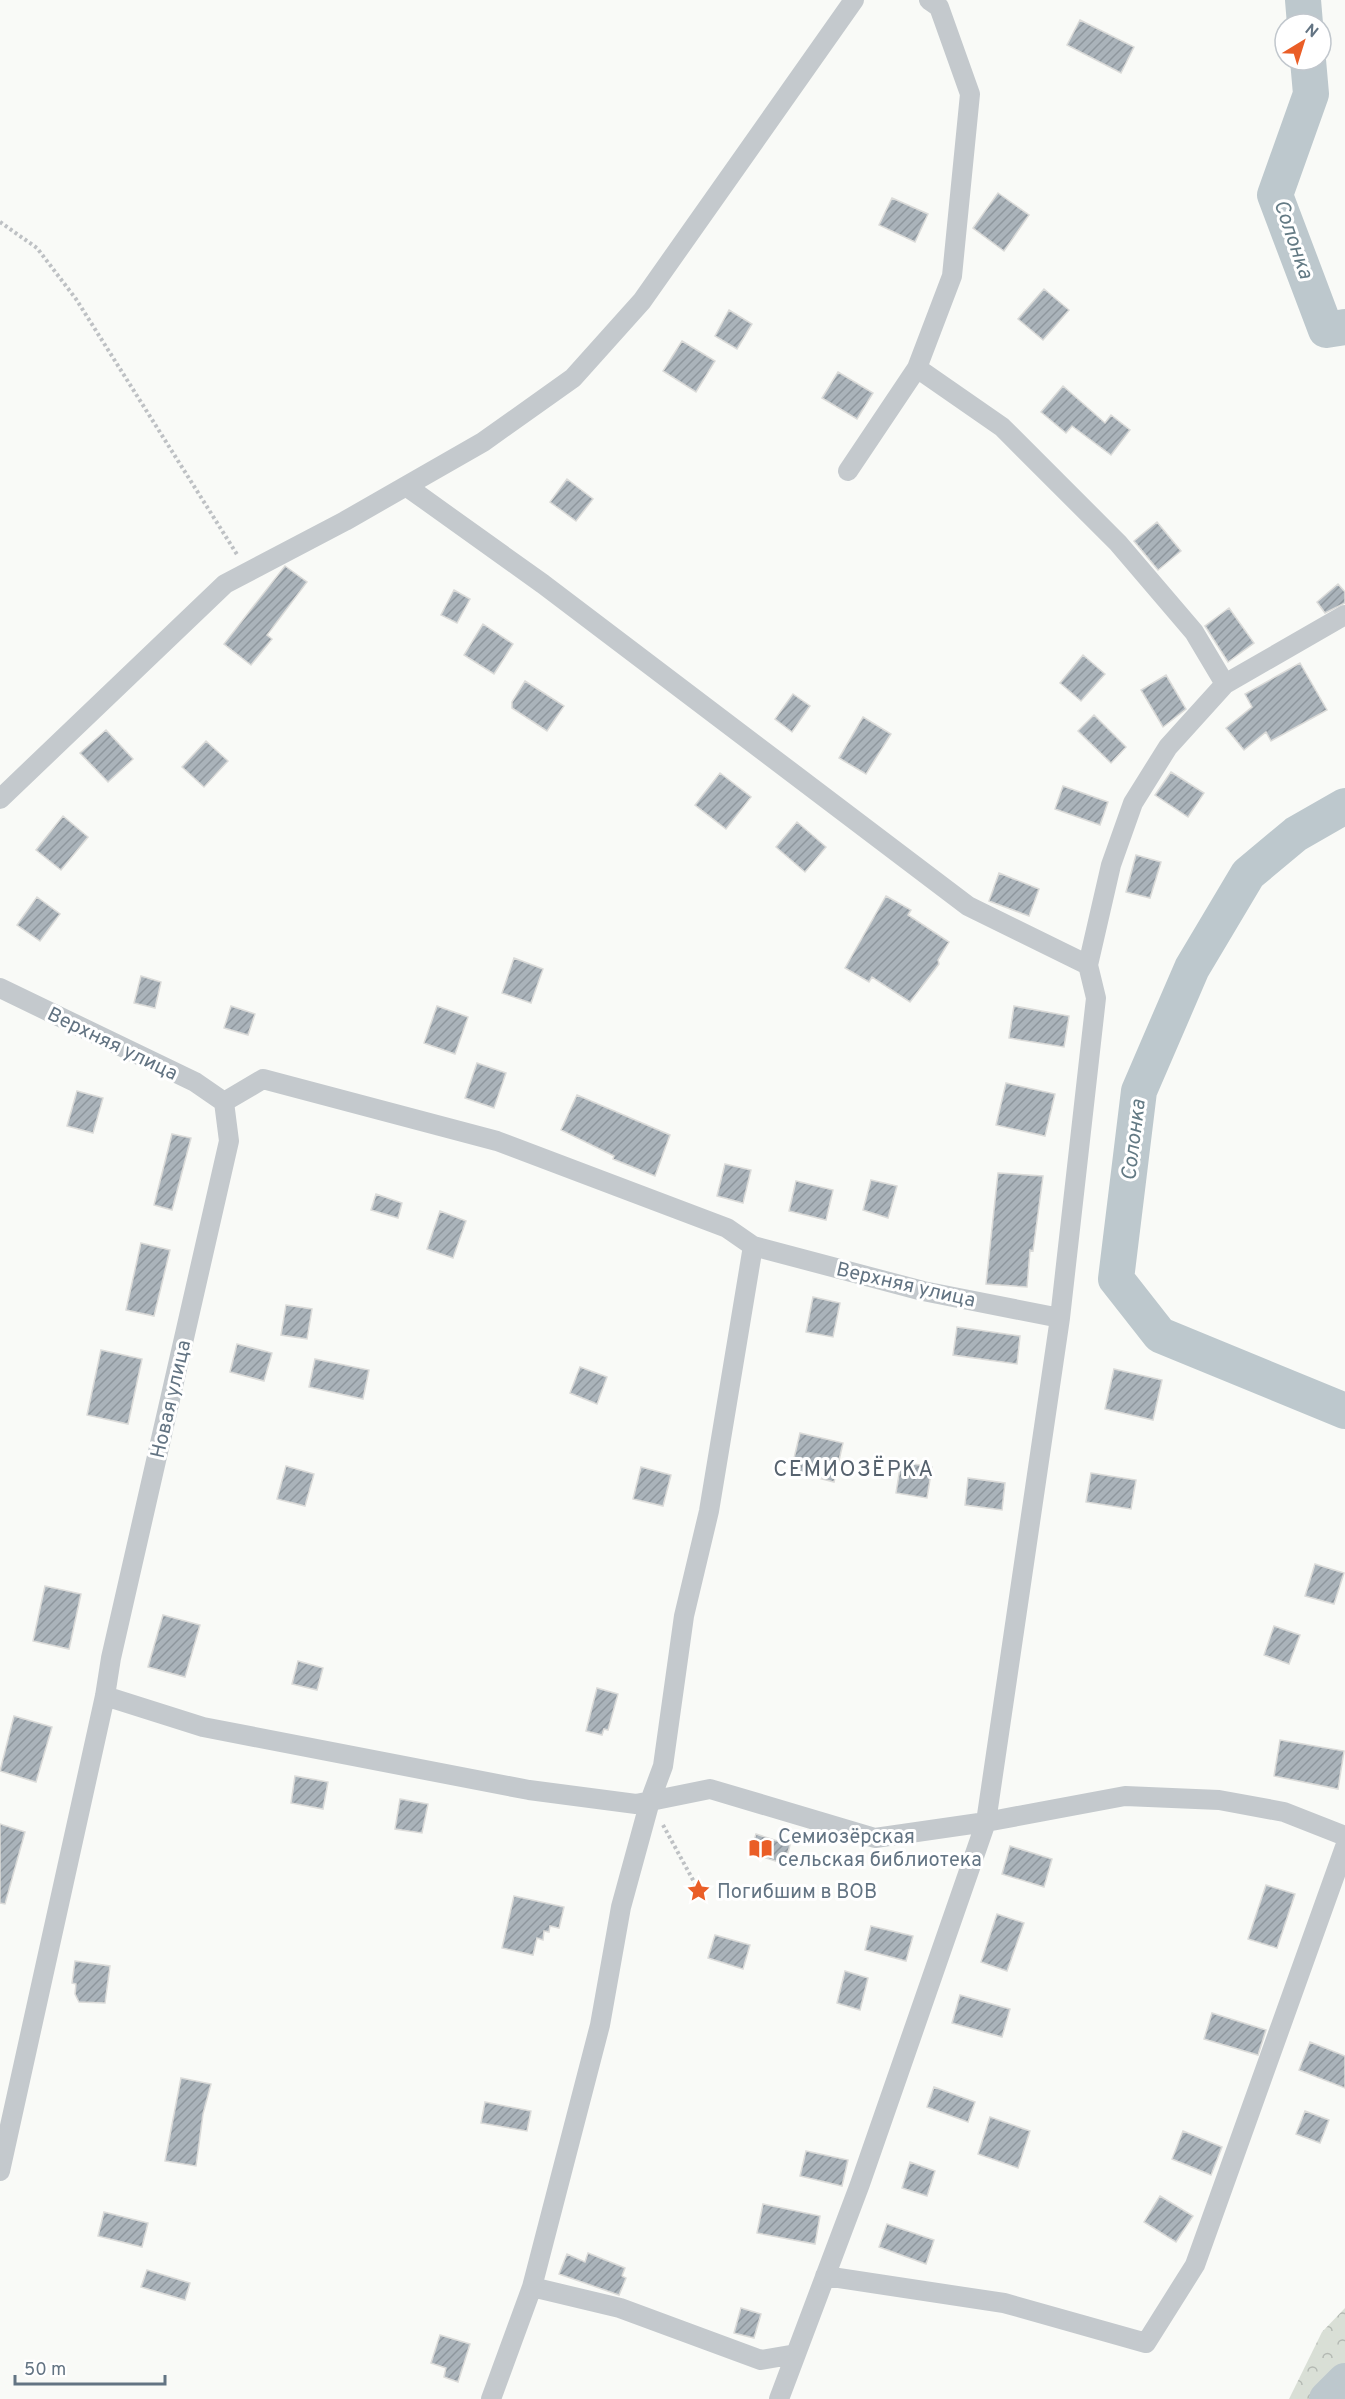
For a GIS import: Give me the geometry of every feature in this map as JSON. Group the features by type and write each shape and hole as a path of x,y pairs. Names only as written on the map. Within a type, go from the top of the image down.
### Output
{"street":[{"path":"0,799 225,584 483,442 573,378 642,301 854,0"},
{"path":"848,471 917,368 952,276 970,94 939,7 929,0"},
{"path":"917,368 1002,427 1118,543 1194,632 1225,684"},
{"path":"406,486 543,584 968,906 1088,965"},
{"path":"778,2399 860,2184 986,1822 1060,1318 1096,998 1088,965 1111,865 1133,803 1168,747 1225,684 1345,615"},
{"name":"Верхняя улица","path":"0,988 195,1082 224,1102 263,1079 497,1141 727,1228 753,1246 923,1291 1060,1318"},
{"name":"Новая улица","path":"0,2171 105,1696 111,1658 229,1141 224,1102"},
{"path":"490,2399 531,2287 600,2025 621,1907 650,1801 663,1766 684,1616 709,1511 753,1246"},
{"path":"105,1696 203,1726 370,1761 529,1790 636,1804 710,1789 875,1838 986,1822 1125,1796 1220,1800 1284,1812 1345,1836"},
{"path":"825,2276 1004,2304 1146,2343 1195,2265 1345,1847"},
{"path":"531,2287 620,2308 761,2360 796,2354"}],"path":[{"path":"0,222 37,248 76,299 248,572"},
{"path":"650,1801 699,1892"}],"green space":[{"path":"1345,2308 1345,2399 1289,2399 1322,2332"}],"building":[{"path":"1080,20 1134,47 1121,73 1067,45"},
{"path":"998,193 1029,215 1004,251 973,228"},
{"path":"892,198 928,214 915,242 879,225"},
{"path":"1044,289 1069,310 1043,340 1018,319"},
{"path":"729,310 752,324 737,349 715,336"},
{"path":"682,341 715,361 696,392 663,371"},
{"path":"838,372 873,393 857,419 822,398"},
{"path":"1063,386 1105,423 1111,415 1130,430 1111,455 1072,426 1066,433 1041,412"},
{"path":"567,479 593,499 576,521 550,502"},
{"path":"1157,522 1181,551 1158,570 1134,541"},
{"path":"285,566 307,582 267,635 272,639 251,665 224,644"},
{"path":"1338,584 1345,592 1345,603 1325,613 1317,602"},
{"path":"454,590 470,599 457,623 441,615"},
{"path":"1229,608 1254,643 1228,662 1205,626"},
{"path":"483,624 513,644 494,674 464,655"},
{"path":"1083,655 1105,674 1081,701 1060,683"},
{"path":"1300,663 1327,710 1271,741 1266,732 1244,750 1226,728 1252,707 1245,694"},
{"path":"1166,675 1186,709 1163,727 1141,690"},
{"path":"525,681 564,706 547,731 512,708 512,702"},
{"path":"793,694 810,706 792,732 775,719"},
{"path":"1094,715 1126,747 1111,763 1078,731"},
{"path":"863,717 891,734 866,774 839,758"},
{"path":"106,730 133,759 108,782 80,753"},
{"path":"206,741 228,761 204,787 182,767"},
{"path":"1171,772 1204,793 1188,817 1155,795"},
{"path":"720,773 751,797 726,829 695,805"},
{"path":"1063,786 1108,802 1100,825 1055,809"},
{"path":"63,816 88,837 61,870 36,850"},
{"path":"797,822 826,847 805,872 776,847"},
{"path":"1136,855 1161,862 1150,898 1126,892"},
{"path":"999,873 1039,889 1029,916 989,901"},
{"path":"886,896 911,910 908,915 949,942 938,960 939,964 910,1002 872,977 869,982 845,968"},
{"path":"37,897 60,914 40,941 17,925"},
{"path":"514,958 543,969 531,1003 502,993"},
{"path":"141,976 161,982 155,1008 134,1003"},
{"path":"231,1006 255,1014 248,1035 224,1028"},
{"path":"437,1006 468,1017 455,1054 424,1043"},
{"path":"1014,1006 1069,1016 1064,1047 1009,1038"},
{"path":"477,1063 506,1073 494,1108 465,1098"},
{"path":"1006,1083 1055,1094 1045,1136 996,1125"},
{"path":"77,1091 103,1098 93,1133 67,1126"},
{"path":"577,1095 670,1135 655,1176 613,1159 614,1156 561,1130"},
{"path":"172,1134 191,1138 172,1210 154,1205"},
{"path":"725,1164 751,1170 743,1203 717,1196"},
{"path":"998,1173 1043,1176 1033,1251 1030,1250 1027,1287 986,1284"},
{"path":"871,1180 897,1186 888,1218 863,1210"},
{"path":"796,1181 833,1190 826,1220 789,1211"},
{"path":"376,1194 402,1203 398,1218 371,1210"},
{"path":"440,1211 466,1221 453,1258 427,1249"},
{"path":"141,1243 170,1250 154,1316 126,1310"},
{"path":"813,1297 840,1303 833,1337 806,1332"},
{"path":"286,1305 312,1309 307,1339 281,1335"},
{"path":"957,1327 1020,1336 1017,1364 953,1355"},
{"path":"237,1344 272,1353 264,1381 230,1372"},
{"path":"101,1350 142,1359 128,1424 87,1415"},
{"path":"315,1359 369,1370 363,1399 309,1387"},
{"path":"580,1367 607,1377 597,1404 570,1393"},
{"path":"1114,1369 1162,1380 1153,1420 1105,1409"},
{"path":"800,1433 843,1443 834,1482 791,1471"},
{"path":"901,1462 932,1467 927,1498 896,1493"},
{"path":"286,1466 314,1474 305,1506 277,1499"},
{"path":"641,1467 671,1475 663,1506 633,1499"},
{"path":"1091,1473 1136,1480 1131,1509 1086,1502"},
{"path":"968,1478 1005,1483 1002,1510 965,1505"},
{"path":"1315,1564 1344,1573 1334,1604 1305,1596"},
{"path":"45,1586 81,1594 69,1649 33,1641"},
{"path":"163,1615 200,1625 185,1677 148,1667"},
{"path":"1274,1626 1300,1635 1289,1664 1264,1655"},
{"path":"298,1661 323,1668 317,1690 292,1684"},
{"path":"597,1688 618,1694 608,1730 604,1729 602,1735 586,1731"},
{"path":"14,1716 52,1727 36,1782 0,1771"},
{"path":"1280,1740 1344,1751 1338,1789 1274,1776"},
{"path":"295,1776 328,1782 323,1809 291,1803"},
{"path":"400,1799 428,1804 422,1833 395,1829"},
{"path":"0,1824 25,1832 5,1904 0,1903"},
{"path":"756,1834 790,1845 785,1864 750,1853"},
{"path":"1010,1846 1052,1859 1044,1887 1002,1874"},
{"path":"1266,1885 1295,1894 1277,1948 1248,1939"},
{"path":"514,1896 564,1907 559,1928 550,1926 549,1932 544,1931 543,1940 537,1938 533,1955 502,1948"},
{"path":"997,1914 1024,1923 1007,1971 981,1962"},
{"path":"871,1926 913,1936 906,1961 865,1950"},
{"path":"715,1935 750,1945 743,1969 708,1958"},
{"path":"75,1961 110,1966 105,2003 79,2002 75,1994 76,1984 72,1983"},
{"path":"845,1971 868,1978 860,2010 837,2003"},
{"path":"960,1995 1010,2009 1002,2037 952,2023"},
{"path":"1212,2013 1266,2030 1258,2055 1204,2039"},
{"path":"1310,2042 1345,2056 1345,2088 1299,2070"},
{"path":"181,2078 211,2084 203,2114 196,2166 165,2161"},
{"path":"934,2087 975,2102 968,2122 927,2107"},
{"path":"485,2102 531,2111 527,2131 481,2123"},
{"path":"1305,2111 1329,2120 1320,2143 1296,2134"},
{"path":"990,2117 1030,2131 1018,2168 978,2154"},
{"path":"1183,2131 1222,2147 1211,2175 1172,2159"},
{"path":"806,2151 848,2160 842,2186 800,2176"},
{"path":"910,2162 935,2171 927,2196 902,2188"},
{"path":"1160,2196 1193,2216 1176,2242 1144,2222"},
{"path":"763,2204 820,2216 815,2244 757,2233"},
{"path":"104,2212 148,2223 142,2247 98,2236"},
{"path":"887,2224 934,2240 926,2264 879,2247"},
{"path":"588,2253 625,2268 622,2276 626,2278 619,2295 559,2274 567,2254 585,2262"},
{"path":"147,2270 190,2283 185,2300 141,2287"},
{"path":"741,2308 761,2314 754,2338 734,2333"},
{"path":"440,2335 470,2344 458,2382 444,2377 446,2368 431,2363"}],"waterway":[{"name":"Солонка","path":"1303,0 1304,12"},
{"name":"Солонка","path":"1309,72 1311,94 1275,195 1326,330 1345,327"},
{"name":"Солонка","path":"1345,806 1296,834 1248,874 1192,968 1139,1091 1116,1279 1160,1335 1345,1411"},
{"name":"Солонка","path":"1327,2399 1345,2381"}],"place":[{"name":"Семиозёрская сельская библиотека","path":"760,1848"},
{"name":"Погибшим в ВОВ","path":"699,1891"}],"district":[{"name":"СЕМИОЗЁРКА","path":"854,1468"}]}
